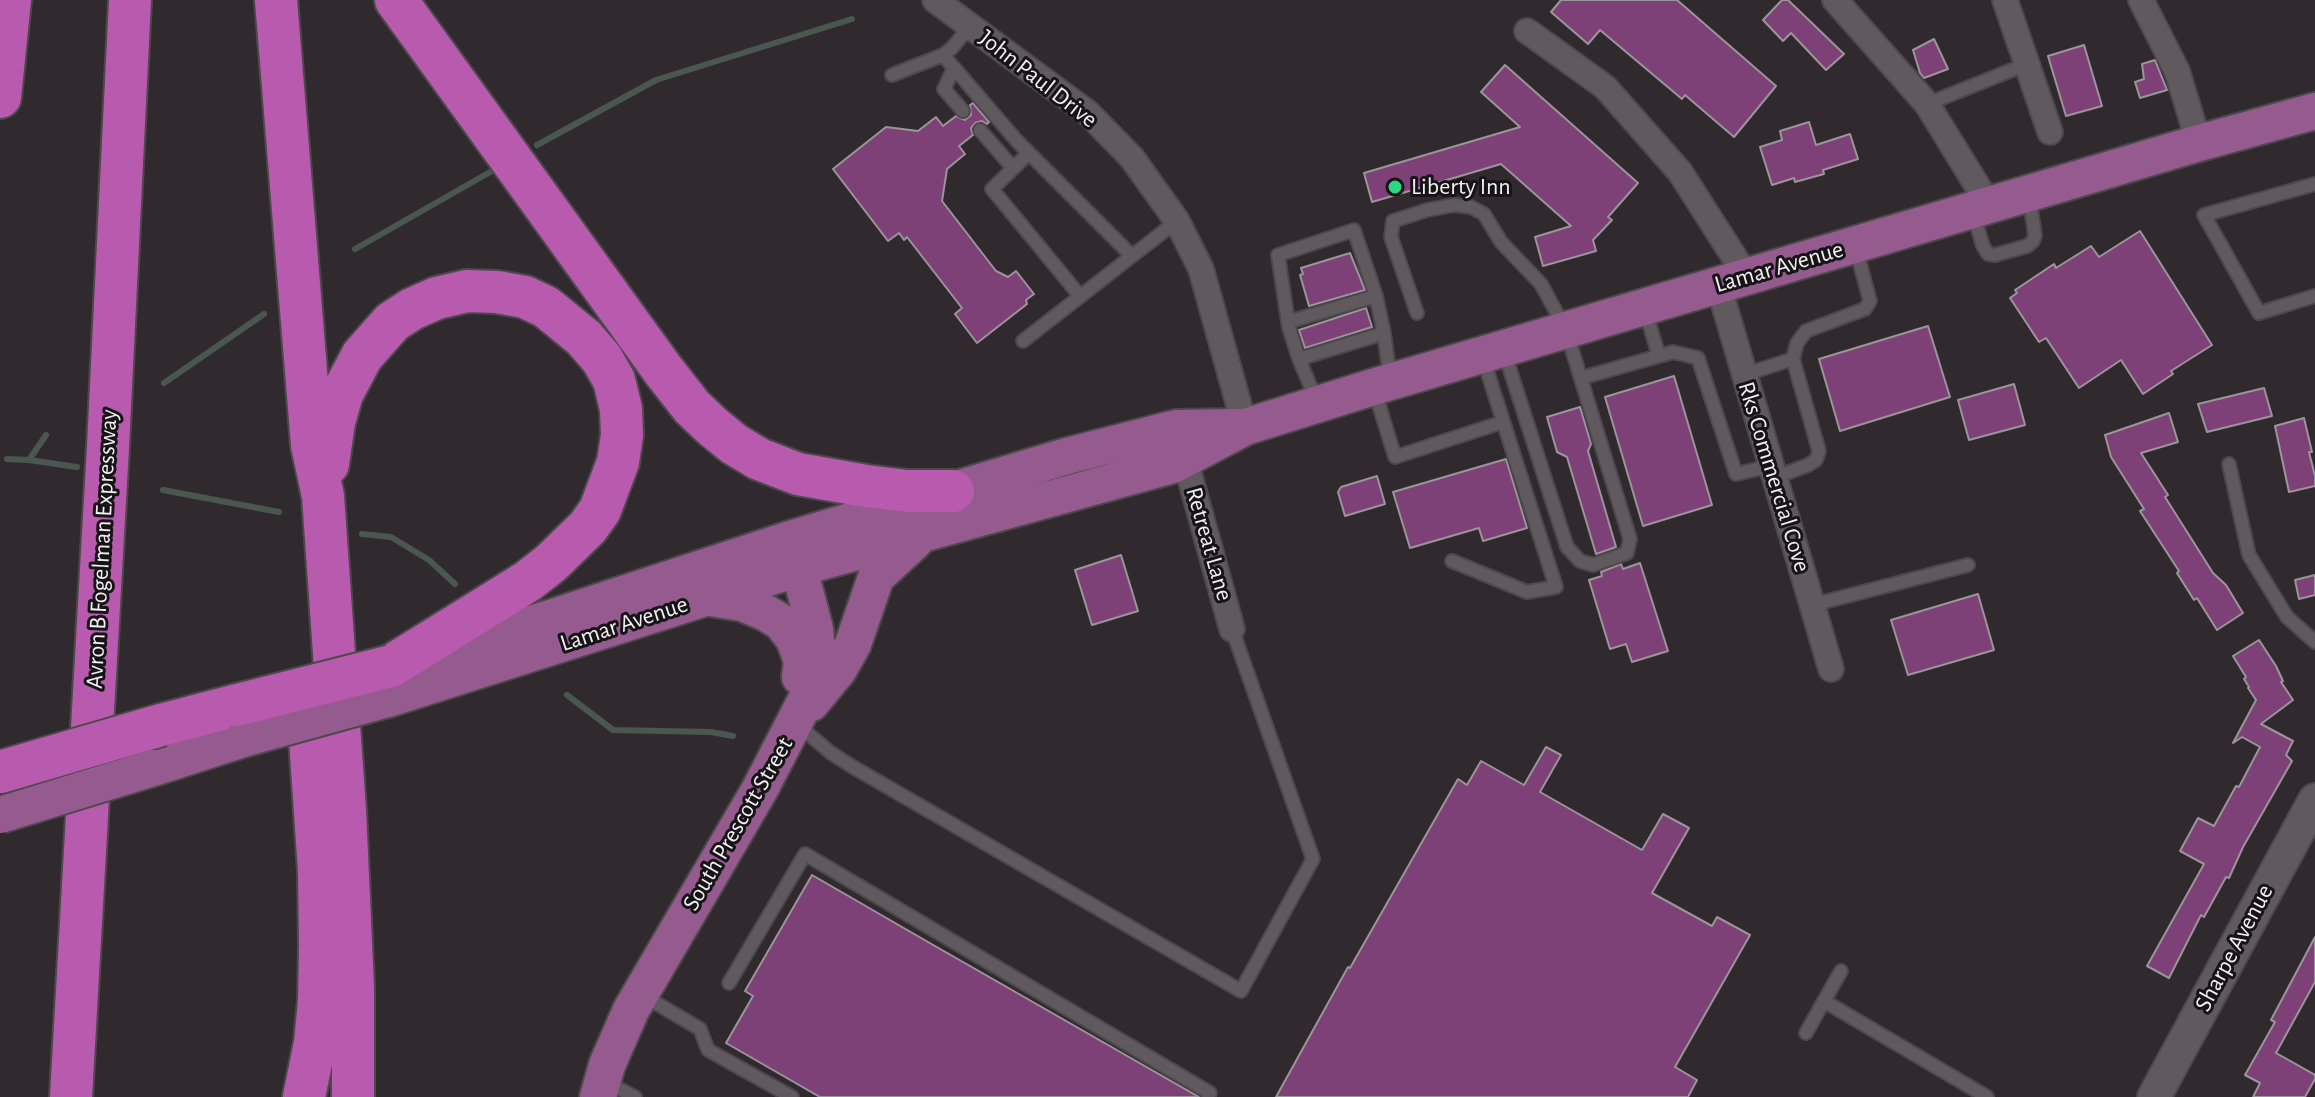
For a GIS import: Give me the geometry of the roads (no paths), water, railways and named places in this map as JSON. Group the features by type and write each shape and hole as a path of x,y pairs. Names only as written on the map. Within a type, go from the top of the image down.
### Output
{"highway":[{"path":"0,97 10,0"},
{"name":"Avron B Fogelman Expressway","path":"71,1097 130,0"},
{"path":"264,0 273,220 288,393 319,871 319,1001 315,1043 304,1097"},
{"path":"276,0 312,445 323,496 345,810 353,987 353,1097"},
{"path":"396,0 663,370 692,407 712,426 759,459 798,474 907,491 953,491"},
{"path":"323,496 334,422 350,375 392,322 437,298 467,291 525,297 546,307 584,338 602,359 614,380 621,409 622,435 618,462 600,510 588,527 528,581 389,682"},
{"name":"Lamar Avenue","path":"0,772 161,725 240,722 389,682"}],"main road":[{"name":"Lamar Avenue","path":"389,682 547,619 793,554 922,535 1173,465 1245,427 1382,385 2199,143 2312,116"},
{"name":"Lamar Avenue","path":"389,682 709,597 793,554 953,491 1067,456 1176,428 1245,427"},
{"path":"795,723 839,669 853,644 876,577 922,535"},
{"name":"South Prescott Street","path":"600,1088 619,1037 641,994 760,789 809,694 816,669 815,629 793,554"},
{"path":"709,597 742,603 766,613 781,622 794,639 802,661 795,723"},
{"name":"Lamar Avenue","path":"0,815 153,768 240,722"}],"street":[{"name":"John Paul Drive","path":"935,0 1088,113 1132,158 1177,221 1201,269 1245,427"},
{"path":"1835,0 1927,104 1980,208"},
{"path":"2005,0 2050,132"},
{"path":"2141,0 2177,71 2199,143"},
{"name":"Rks Commercial Cove","path":"1527,31 1605,87 1680,172 1733,281 1743,375 1831,669"},
{"name":"Retreat Lane","path":"1185,459 1232,629"},
{"name":"Sharpe Avenue","path":"2154,1097 2315,800"}],"lane":[{"path":"892,75 943,55 970,26"},
{"path":"943,55 1029,153 1132,256"},
{"path":"1927,104 2027,64"},
{"path":"954,68 944,89 963,111"},
{"path":"980,130 1013,168"},
{"path":"1029,153 992,189 1080,296"},
{"path":"2315,184 2204,215 2259,313 2315,296"},
{"path":"1980,208 1983,246 1988,254 2027,246 2035,235 2029,193"},
{"path":"1417,313 1391,237 1393,221 1454,205 1471,207 1484,214 1501,242 1541,284 1566,330 1630,539 1627,553 1593,565 1580,561 1567,547 1493,352"},
{"path":"1023,341 1177,221"},
{"path":"1318,405 1288,322 1278,255 1354,230 1376,296 1384,333 1382,385 1395,457 1503,422"},
{"path":"1581,378 1673,352 1698,358 1736,474 1772,472 1808,465 1816,460 1819,451 1793,359 1797,343 1806,331 1865,309 1870,301 1855,246"},
{"path":"1288,322 1320,318 1347,310 1376,296"},
{"path":"1644,307 1659,356"},
{"path":"1299,359 1329,346 1384,333"},
{"path":"1452,561 1527,592 1556,587 1503,422 1493,352"},
{"path":"1743,375 1793,359"},
{"path":"2229,464 2249,555 2287,617 2315,642"},
{"path":"1812,605 1968,565"},
{"path":"795,723 853,767 1241,991 1313,859 1232,629"},
{"path":"729,983 805,854 1210,1093 1208,1097"},
{"path":"1806,1033 1841,971"},
{"path":"641,994 700,1029 708,1050 792,1097"},
{"path":"1824,1001 1987,1097"},
{"path":"600,1088 635,1097"}],"waterway":[{"path":"537,145 656,80 852,19"},
{"path":"355,249 499,167"},
{"path":"164,383 264,314"},
{"path":"7,459 29,460 46,435"},
{"path":"29,460 77,467"},
{"path":"163,490 279,512"},
{"path":"362,534 391,537 429,560 455,584"},
{"path":"567,695 613,730 711,732 733,736"}],"place":[{"name":"Liberty Inn","path":"1395,187"}]}
